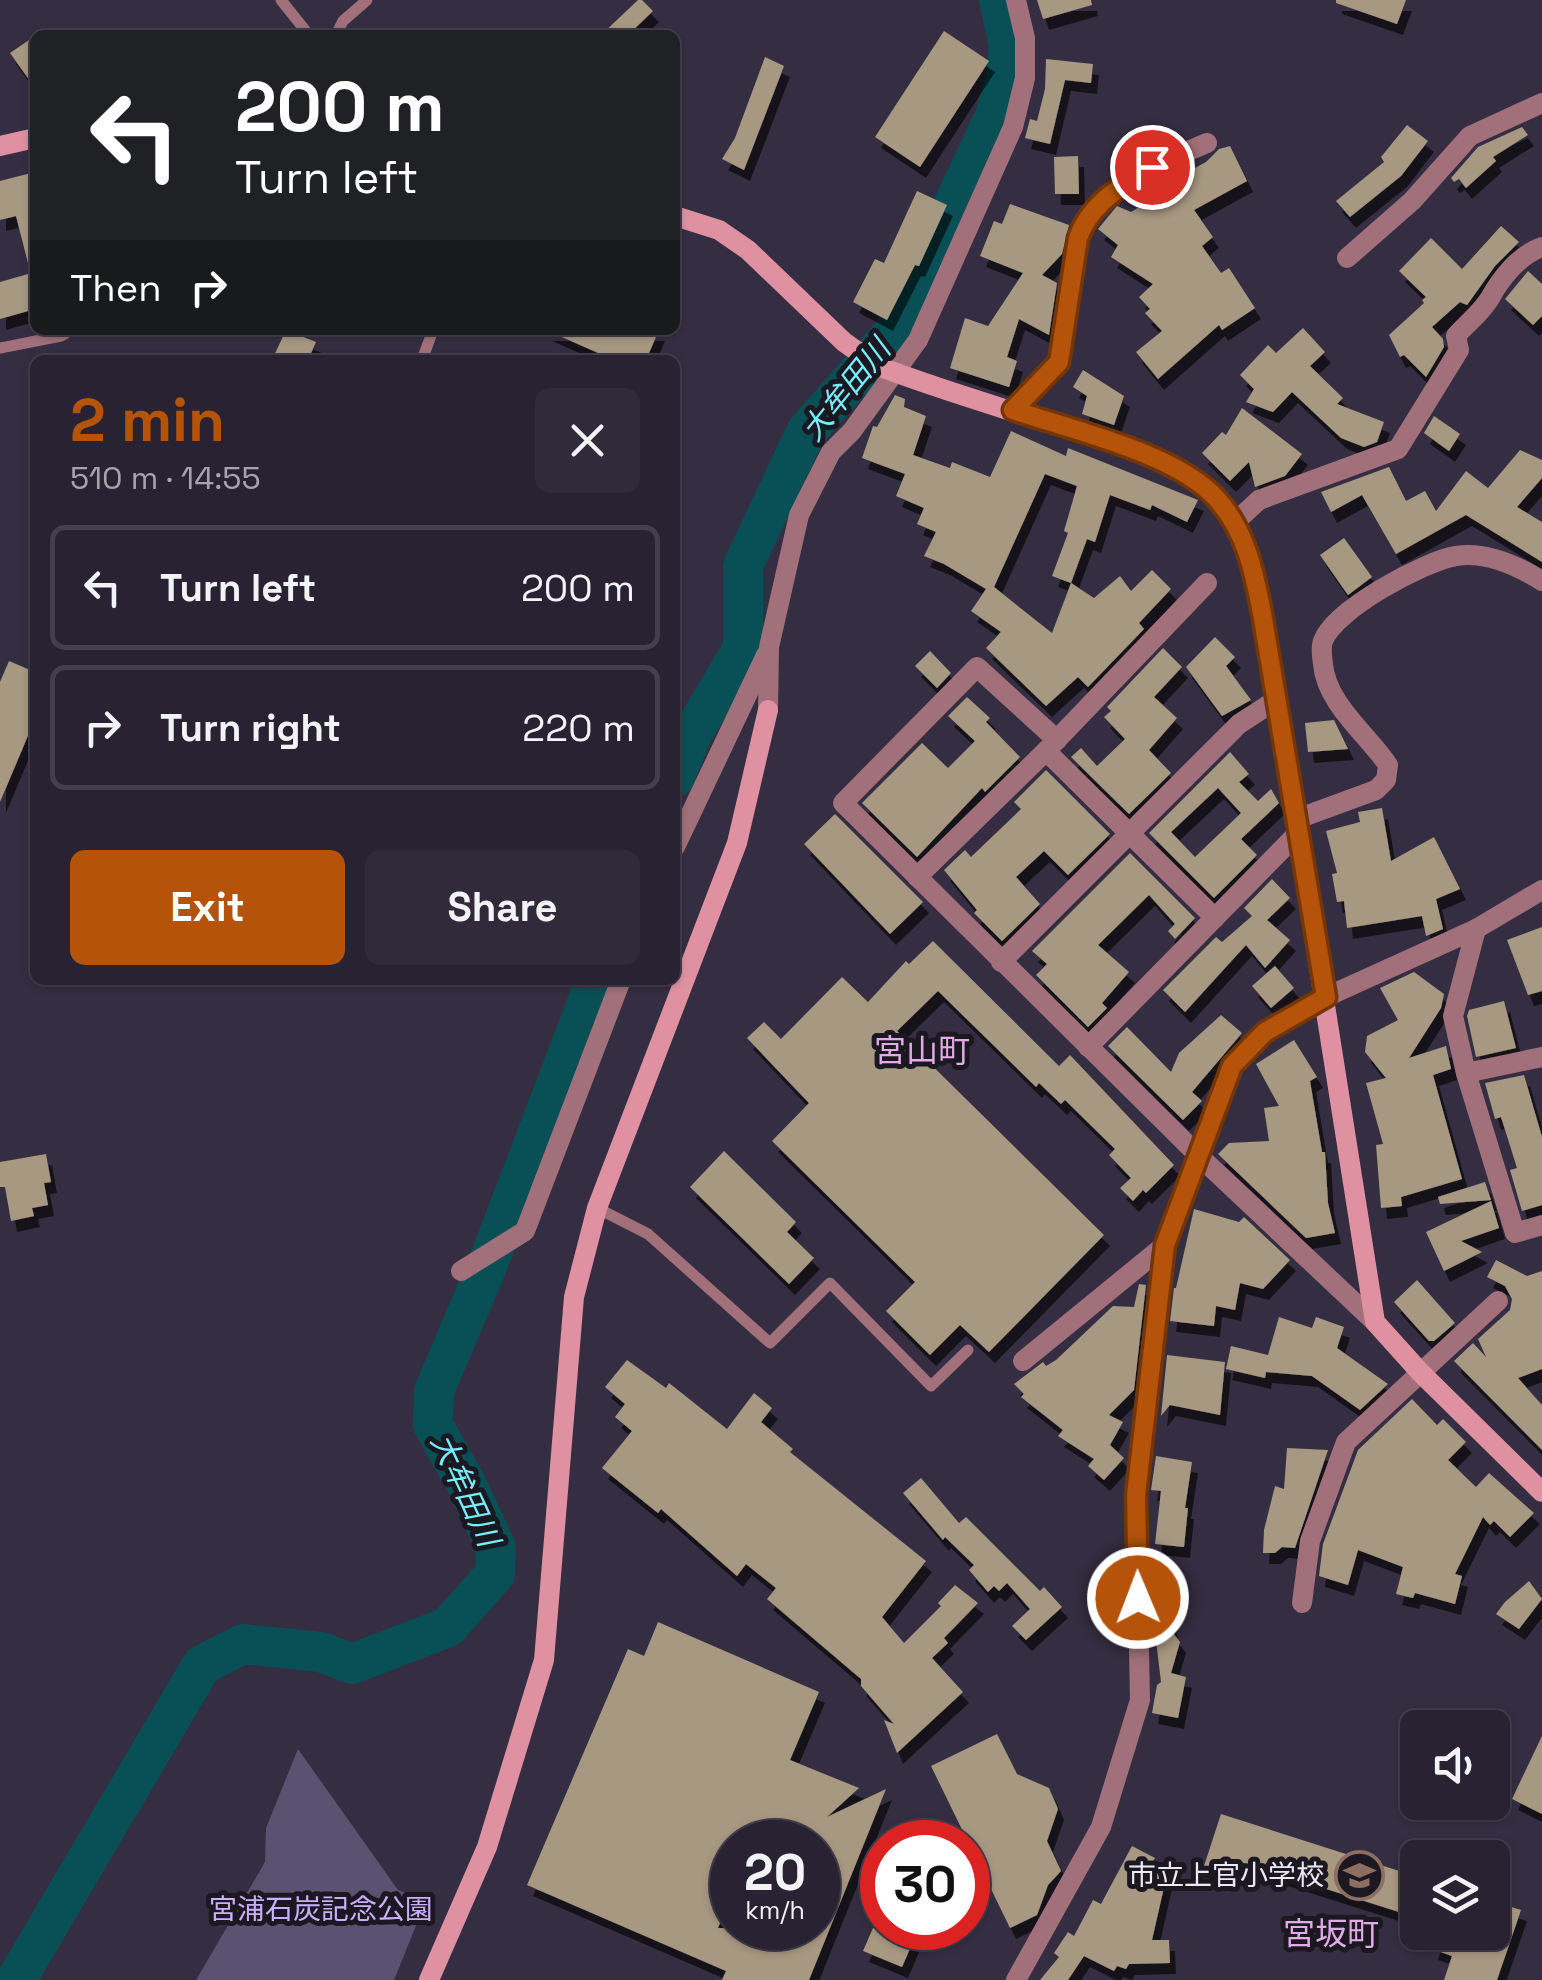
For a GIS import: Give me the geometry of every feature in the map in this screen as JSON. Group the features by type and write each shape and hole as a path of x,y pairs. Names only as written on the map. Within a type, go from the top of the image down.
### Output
{"street":[{"path":"430,1980 486,1847 544,1660 574,1298 598,1208 736,843 768,710 770,647 799,515 831,452 852,432 918,340 1013,127 1025,78 1024,38 1016,0"},
{"path":"1347,258 1412,201 1470,136 1542,103"},
{"path":"0,146 30,139"},
{"path":"1013,410 1059,362 1078,238 1084,222 1115,190 1152,167 1207,143"},
{"path":"680,218 719,230 748,250 844,342 878,366 1143,454 1188,475 1217,499 1234,524 1252,563 1326,997 1375,1322"},
{"path":"1234,524 1259,500 1398,448 1459,350 1456,336 1490,298 1492,288 1529,252 1542,247"},
{"path":"1088,1047 1215,918 1298,826 1376,790 1386,780 1388,765 1335,699 1323,667 1323,640 1339,622 1378,590 1422,566 1458,555 1498,560 1542,581"},
{"path":"916,877 1208,583"},
{"path":"680,836 770,647"},
{"path":"1215,918 1128,832 977,666 843,803 1199,1156 1375,1322 1542,1492"},
{"path":"1001,962 1239,724 1276,700"},
{"path":"1016,1980 1100,1827 1140,1700 1136,1495 1165,1245 1232,1066 1265,1032 1326,997 1476,928 1542,890"},
{"path":"1476,928 1453,1016 1466,1073 1515,1233 1542,1225"},
{"path":"461,1271 526,1231 619,985"},
{"path":"1466,1073 1542,1057"},
{"path":"1023,1360 1165,1245"},
{"path":"1302,1603 1310,1541 1346,1442 1498,1301"}],"lane":[{"path":"281,0 305,30"},
{"path":"338,30 342,21 367,0"},
{"path":"0,348 63,335"},
{"path":"598,1208 648,1234 770,1344 830,1283 931,1386 968,1350"}],"green space":[{"name":"宮浦石炭記念公園","path":"298,1749 398,1890 426,1901 394,1980 196,1980 265,1862 266,1828"}],"building":[{"path":"638,0 653,11 633,30 606,30"},
{"path":"1037,0 1091,0 1092,5 1043,19"},
{"path":"1336,0 1406,0 1397,24"},
{"path":"944,31 989,61 920,167 875,137"},
{"path":"30,39 30,81 10,53"},
{"path":"765,57 784,66 744,170 722,159 735,138"},
{"path":"1046,59 1093,64 1091,83 1065,80 1050,144 1025,138 1030,119 1037,121 1045,89"},
{"path":"1407,125 1428,141 1401,176 1350,217 1336,201 1384,162 1381,157"},
{"path":"1522,127 1528,135 1493,157 1496,161 1466,188 1459,179 1454,182 1451,178 1478,147"},
{"path":"1230,146 1247,181 1194,210 1213,237 1202,246 1221,273 1229,268 1255,308 1222,330 1219,325 1158,379 1136,352 1162,331 1145,313 1150,309 1139,297 1153,284 1111,257 1118,245 1098,229 1117,206 1131,212 1174,186 1171,181 1206,162 1219,149"},
{"path":"1078,156 1079,194 1055,194 1054,157"},
{"path":"30,173 30,267 16,216 0,220 0,181"},
{"path":"917,191 947,205 919,266 915,265 887,320 853,302 875,259 884,263"},
{"path":"1010,204 1069,225 1062,254 1042,275 1057,283 1049,335 1019,319 1007,357 1017,361 1009,387 950,368 965,318 988,326 1023,273 980,256 994,221 1002,224"},
{"path":"1501,226 1519,242 1495,266 1467,305 1460,302 1432,327 1443,339 1444,347 1426,377 1404,355 1400,357 1389,335 1426,297 1399,271 1431,238 1462,269"},
{"path":"1528,271 1542,284 1542,316 1533,325 1505,299"},
{"path":"30,273 30,310 0,319 0,282"},
{"path":"1303,328 1325,352 1310,366 1343,398 1337,404 1384,422 1377,442 1364,447 1341,438 1292,392 1273,412 1246,402 1254,389 1240,375 1268,345 1276,353"},
{"path":"284,335 298,335 316,342 310,355 274,355"},
{"path":"557,335 657,335 648,355 603,355"},
{"path":"1083,370 1124,396 1114,425 1082,414 1087,396 1073,387"},
{"path":"895,395 905,399 904,407 926,416 913,455 950,468 952,462 990,477 1011,431 1066,456 1068,448 1198,500 1187,522 1152,505 1150,510 1110,495 1095,542 1087,539 1071,583 1094,598 1120,576 1131,591 1152,570 1171,589 1139,623 1144,629 1088,687 1078,677 1046,706 986,648 1001,632 971,611 986,589 924,556 936,532 917,524 924,508 896,496 905,474 862,458 873,426 877,427","holes":["1045,474 1077,486 1064,531 1068,533 1052,576 1071,583 1052,633 994,587"]},
{"path":"1242,408 1302,454 1285,476 1255,487 1249,462 1230,481 1202,453 1222,432 1226,435"},
{"path":"1434,416 1460,434 1449,451 1424,433"},
{"path":"1520,450 1542,460 1542,478 1517,507 1542,522 1542,562 1466,515 1396,554 1362,495 1331,512 1321,492 1389,467 1406,501 1425,491 1436,511 1466,471 1488,488"},
{"path":"1344,538 1372,577 1348,595 1320,555"},
{"path":"1215,637 1235,657 1226,666 1251,700 1222,716 1186,667"},
{"path":"1163,648 1182,667 1154,697 1177,718 1149,750 1171,773 1129,814 1071,757 1081,748 1097,766 1125,739 1104,717 1111,711 1107,707"},
{"path":"930,651 951,673 937,688 915,666"},
{"path":"9,661 30,670 30,731 0,802 0,682"},
{"path":"967,697 990,718 986,722 1020,757 985,792 982,788 917,857 862,803 922,743 948,768 975,741 948,716"},
{"path":"1334,720 1348,749 1308,752 1305,723"},
{"path":"1230,752 1249,774 1239,782 1258,801 1271,789 1279,803 1241,839 1257,855 1214,898 1149,833","holes":["1218,788 1241,813 1195,857 1171,832"]},
{"path":"1046,770 1110,834 1068,875 1044,851 1016,877 1040,904 1002,941 974,913 977,910 944,870 965,850 971,857 1021,809 1014,802"},
{"path":"1382,808 1391,861 1434,837 1460,889 1436,899 1443,929 1426,936 1422,916 1347,928 1344,901 1337,902 1332,874 1337,873 1326,831 1360,822 1358,812"},
{"path":"835,814 923,902 890,934 804,844"},
{"path":"1130,853 1195,918 1175,939 1168,931 1175,924 1149,895 1098,945 1129,972 1102,1003 1107,1008 1088,1027 1036,975 1047,964 1032,951"},
{"path":"1272,879 1290,898 1267,920 1290,940 1265,968 1246,945 1185,1012 1163,990 1216,937 1222,942 1252,916 1244,908"},
{"path":"1542,927 1542,991 1528,995 1507,940"},
{"path":"933,941 1059,1066 1070,1055 1174,1165 1133,1201 1120,1188 1131,1178 1109,1155 1115,1149 1065,1100 1061,1104 1039,1083 1036,1087 938,991 897,1031 1104,1235 989,1352 960,1325 930,1355 886,1311 915,1282 772,1141 809,1103 747,1038 764,1022 781,1039 842,977 868,1002 906,961 909,964"},
{"path":"1275,966 1294,988 1271,1008 1252,986"},
{"path":"1414,972 1444,994 1441,1008 1409,1058 1446,1046 1451,1069 1433,1075 1462,1179 1401,1197 1402,1206 1381,1208 1376,1145 1383,1144 1366,1083 1386,1078 1365,1052 1367,1036 1398,1020 1380,988"},
{"path":"1504,1001 1516,1048 1476,1057 1469,1010"},
{"path":"1221,1015 1242,1033 1192,1092 1202,1101 1183,1120 1108,1046 1127,1027 1171,1072 1179,1053"},
{"path":"1294,1040 1317,1077 1310,1081 1325,1152 1328,1203 1335,1233 1306,1238 1218,1154 1229,1143 1269,1141 1264,1108 1279,1106 1256,1064"},
{"path":"1524,1075 1542,1137 1542,1205 1522,1211 1510,1170 1517,1168 1501,1117 1495,1119 1485,1083"},
{"path":"724,1151 796,1222 787,1232 814,1258 789,1284 690,1187"},
{"path":"46,1154 51,1182 44,1183 48,1205 32,1208 34,1216 11,1221 5,1187 0,1187 0,1162"},
{"path":"1485,1182 1491,1200 1440,1204 1438,1197"},
{"path":"1491,1201 1499,1228 1461,1241 1482,1252 1444,1271 1426,1232"},
{"path":"1194,1209 1239,1222 1244,1217 1290,1260 1263,1289 1240,1283 1235,1310 1216,1306 1214,1326 1170,1321 1174,1288"},
{"path":"1496,1260 1527,1276 1542,1271 1542,1369 1518,1378 1542,1405 1542,1450 1454,1361 1473,1343 1486,1357 1478,1339 1510,1310 1512,1299 1505,1286 1487,1277"},
{"path":"1417,1280 1455,1323 1434,1341 1429,1341 1394,1302"},
{"path":"1139,1284 1146,1285 1134,1390 1109,1415 1123,1422 1110,1445 1124,1458 1104,1480 1088,1466 1094,1459 1058,1436 1063,1430 1021,1397 1024,1394 1014,1384 1043,1362 1046,1366 1056,1360 1113,1306 1134,1307"},
{"path":"1279,1317 1312,1328 1316,1317 1344,1327 1337,1348 1388,1384 1360,1410 1312,1376 1266,1372 1265,1378 1226,1369 1231,1346 1268,1355"},
{"path":"1167,1355 1225,1362 1220,1415 1170,1405 1161,1416"},
{"path":"627,1360 666,1388 669,1383 727,1429 754,1393 772,1408 761,1422 793,1449 790,1452 926,1561 882,1617 904,1643 941,1606 938,1603 955,1585 978,1603 944,1638 948,1643 932,1658 963,1692 897,1753 884,1720 894,1724 861,1686 861,1679 767,1599 776,1588 746,1564 737,1576 661,1509 658,1513 602,1468 632,1431 615,1417 625,1404 605,1387"},
{"path":"1412,1399 1437,1425 1443,1419 1466,1442 1448,1460 1476,1487 1489,1473 1534,1513 1510,1537 1494,1521 1490,1525 1483,1517 1455,1574 1462,1576 1455,1604 1415,1593 1413,1598 1396,1594 1403,1567 1358,1550 1348,1585 1319,1576 1323,1544 1358,1450"},
{"path":"1287,1448 1328,1450 1295,1548 1263,1553 1264,1530 1275,1486 1284,1489"},
{"path":"1156,1456 1192,1462 1184,1547 1155,1544 1161,1491 1151,1490"},
{"path":"921,1478 959,1523 966,1517 1040,1591 1044,1587 1062,1607 1026,1640 1012,1626 1030,1609 1007,1583 999,1591 994,1586 988,1592 969,1570 974,1565 945,1537 943,1540 903,1493"},
{"path":"1529,1581 1542,1599 1519,1629 1496,1614"},
{"path":"1168,1605 1173,1633 1180,1642 1171,1673 1186,1677 1178,1718 1152,1713 1157,1685 1161,1682 1152,1607"},
{"path":"658,1622 819,1692 790,1760 859,1788 827,1817 886,1789 874,1820 860,1820 860,1853 840,1903 840,1820 710,1820 710,1950 821,1950 809,1980 722,1980 726,1971 527,1885 628,1649 644,1656"},
{"path":"997,1734 1017,1774 1049,1788 1058,1809 1047,1841 1061,1871 1048,1885 1037,1915 1010,1928 990,1887 990,1820 957,1820 931,1766"},
{"path":"1542,1736 1542,1814 1512,1799"},
{"path":"1221,1814 1400,1871 1400,1912 1228,1858 1222,1875 1203,1869"},
{"path":"1132,1846 1155,1858 1149,1868 1167,1874 1152,1940 1169,1940 1170,1963 1129,1964 1126,1969 1117,1966 1114,1971 1084,1956 1068,1980 1040,1980 1059,1957 1054,1953 1068,1932 1074,1936 1093,1900 1101,1904"},
{"path":"1510,1907 1521,1910 1510,1942"},
{"path":"863,1950 909,1950 902,1967"},
{"path":"1435,1950 1507,1950 1497,1980 1444,1980 1452,1956"}],"waterway":[{"name":"大牟田川","path":"680,764 691,736 743,648 743,566 806,432 893,333 995,116 1006,76 1009,45 999,0"},
{"name":"大牟田川","path":"16,1980 202,1665 243,1644 321,1652 352,1664 448,1627 495,1574 496,1548 433,1425 434,1391 485,1271 594,985"}],"place":[{"name":"市立上官小学校","path":"1359,1875"}],"district":[{"name":"宮山町","path":"922,1051"},
{"name":"宮坂町","path":"1331,1934"}],"route":[{"path":"1138,1598 1136,1495 1165,1245 1232,1066 1265,1032 1326,997 1262,613 1243,539 1217,499 1188,475 1143,454 1013,410 1059,362 1078,238 1084,222 1101,201 1152,167"}]}
